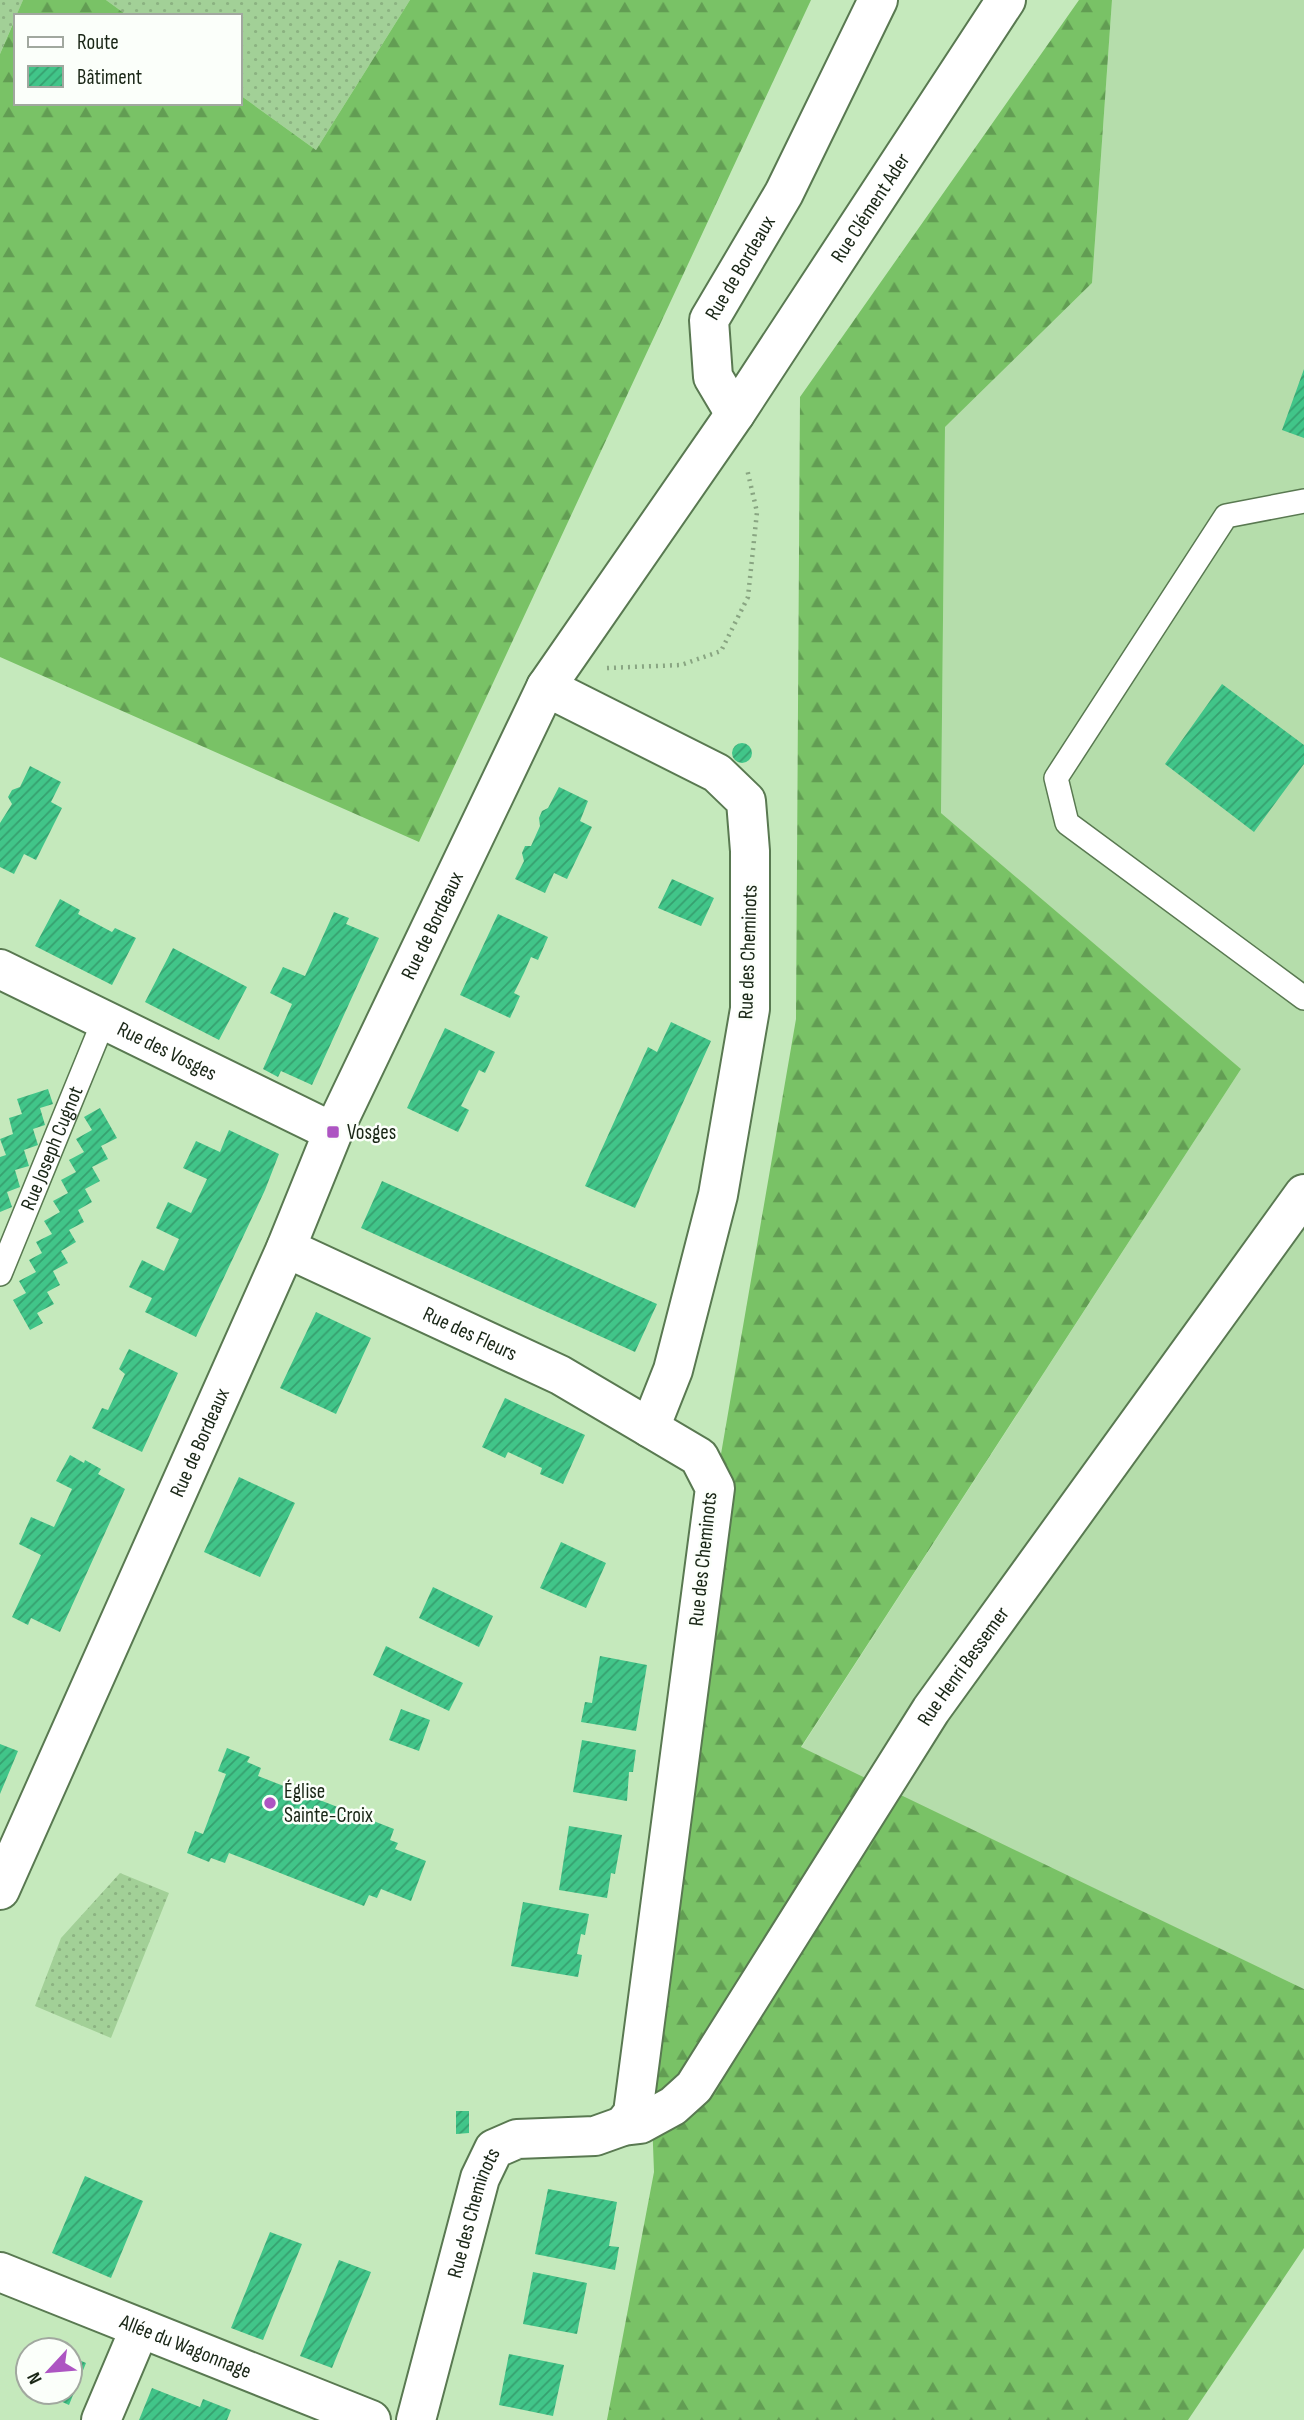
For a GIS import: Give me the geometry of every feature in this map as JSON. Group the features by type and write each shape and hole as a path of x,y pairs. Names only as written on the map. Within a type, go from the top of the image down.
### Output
{"street":[{"name":"Rue de Bordeaux","path":"2,1875 286,1248 334,1132 554,676 734,414 713,377 709,320 784,193 878,0"},
{"name":"Rue Clément Ader","path":"734,414 1006,0"},
{"name":"Rue des Cheminots","path":"416,2420 480,2178 494,2149 517,2139 595,2136 623,2126 633,2113 715,1488 699,1457 650,1428 673,1370 718,1195 750,1009 750,851 746,801 717,773 554,676"},
{"name":"Rue des Vosges","path":"0,969 334,1132"},
{"name":"Rue Henri Bessemer","path":"623,2126 640,2124 673,2106 694,2087 931,1710 1304,1194"},
{"name":"Rue des Fleurs","path":"286,1248 560,1375 650,1428"},
{"name":"Allée du Wagonnage","path":"0,2272 371,2420"},
{"path":"101,2420 140,2328"}],"lane":[{"path":"1304,501 1226,516 1056,778 1067,823 1304,998"},
{"name":"Rue Joseph Cugnot","path":"0,1274 104,1020"}],"path":[{"path":"554,676 610,668 681,665 721,651 748,597 757,512 734,414"}],"shaded area":[{"path":"0,0 23,0 17,14 14,14 14,21 0,54"},
{"path":"106,0 410,0 316,150 242,96 242,14 125,14"},
{"path":"1112,0 1304,0 1304,1989 801,1748 1241,1069 941,813 945,427 1092,283"},
{"path":"120,1873 169,1893 111,2038 35,2006 61,1938"}],"green space":[{"path":"23,0 106,0 125,14 17,14"},
{"path":"410,0 811,0 419,842 0,657 0,54 14,22 14,105 242,105 242,96 316,150"},
{"path":"1079,0 1112,0 1092,283 945,427 941,813 1241,1069 801,1747 1304,1989 1304,2248 1188,2420 607,2420 654,2172 651,2092 691,1628 796,1019 800,397"}],"building":[{"path":"1304,369 1304,438 1282,430"},
{"path":"1222,684 1304,745 1304,764 1254,832 1165,764"},
{"path":"742,743 749,746 752,753 749,760 742,763 735,760 732,753 735,746"},
{"path":"30,766 61,782 51,802 62,808 36,860 24,854 14,874 0,867 0,823 12,804 8,797 12,790 20,787"},
{"path":"559,787 588,801 580,821 592,827 567,879 554,873 545,893 515,879 524,861 522,853 525,846 531,846 540,826 542,811 548,808"},
{"path":"672,879 714,898 701,926 658,908"},
{"path":"60,899 80,910 78,914 112,932 115,928 136,938 112,985 35,946"},
{"path":"334,912 349,918 346,924 379,938 312,1085 281,1071 278,1077 263,1069 292,1004 270,993 283,967 305,976"},
{"path":"498,914 548,937 538,960 531,957 514,993 520,996 510,1018 460,995"},
{"path":"173,948 247,987 219,1040 145,1002"},
{"path":"671,1022 711,1041 635,1208 585,1186 648,1047 657,1052"},
{"path":"445,1028 495,1052 485,1073 479,1070 461,1106 469,1110 458,1132 407,1108"},
{"path":"48,1089 53,1104 40,1108 45,1125 33,1129 38,1145 24,1150 29,1166 15,1170 20,1187 7,1192 12,1207 0,1212 0,1157 6,1155 0,1139 13,1134 9,1118 22,1114 17,1099"},
{"path":"100,1108 117,1138 101,1146 108,1159 92,1167 100,1181 85,1189 92,1202 78,1210 84,1222 69,1230 76,1242 61,1251 68,1263 53,1271 60,1285 47,1292 54,1304 37,1313 43,1323 30,1330 13,1300 26,1293 19,1281 36,1272 29,1260 42,1253 36,1242 52,1234 44,1221 60,1212 53,1201 68,1193 61,1180 76,1172 69,1160 84,1152 76,1139 92,1130 84,1117"},
{"path":"229,1130 279,1154 265,1190 196,1337 145,1312 152,1298 129,1287 142,1260 164,1271 179,1239 156,1228 168,1202 191,1213 207,1179 183,1168 196,1141 220,1152"},
{"path":"382,1181 657,1304 635,1352 361,1228"},
{"path":"316,1312 371,1338 336,1414 280,1388"},
{"path":"129,1349 178,1373 142,1452 92,1428 102,1408 108,1410 125,1374 119,1369"},
{"path":"505,1398 585,1435 563,1484 540,1474 542,1468 508,1452 505,1458 482,1447"},
{"path":"70,1455 101,1469 98,1474 125,1489 60,1632 31,1618 28,1625 12,1617 41,1555 19,1544 31,1517 54,1527 72,1489 56,1481"},
{"path":"239,1477 295,1503 260,1577 204,1552"},
{"path":"561,1542 606,1563 586,1608 540,1588"},
{"path":"433,1587 493,1616 479,1647 419,1618"},
{"path":"386,1646 463,1683 449,1711 373,1675"},
{"path":"600,1656 647,1665 636,1731 581,1722 585,1702 592,1703"},
{"path":"401,1709 430,1720 419,1751 389,1740"},
{"path":"582,1740 636,1750 633,1772 629,1772 627,1801 573,1792"},
{"path":"0,1744 18,1751 0,1794"},
{"name":"Église Sainte-Croix","path":"227,1748 250,1757 247,1762 261,1768 258,1776 394,1829 390,1840 398,1843 395,1849 426,1861 411,1901 381,1889 377,1898 369,1895 364,1906 229,1853 225,1863 211,1858 209,1862 187,1853 195,1831 203,1834 226,1774 218,1771"},
{"path":"569,1826 622,1835 615,1874 611,1873 607,1898 559,1890"},
{"path":"523,1902 589,1914 585,1935 581,1934 577,1954 582,1955 578,1977 511,1966"},
{"path":"456,2111 469,2111 469,2133 456,2134"},
{"path":"85,2176 143,2201 111,2278 52,2253"},
{"path":"548,2189 617,2202 609,2246 619,2247 615,2270 535,2254"},
{"path":"270,2232 302,2244 263,2340 231,2328"},
{"path":"339,2260 371,2272 332,2368 300,2356"},
{"path":"533,2272 587,2283 577,2334 523,2324"},
{"path":"509,2354 564,2365 553,2416 499,2405"},
{"path":"152,2388 200,2407 203,2399 231,2410 227,2420 139,2420"}],"place":[{"name":"Vosges","path":"333,1132"},
{"name":"Église Sainte-Croix","path":"270,1803"}]}
